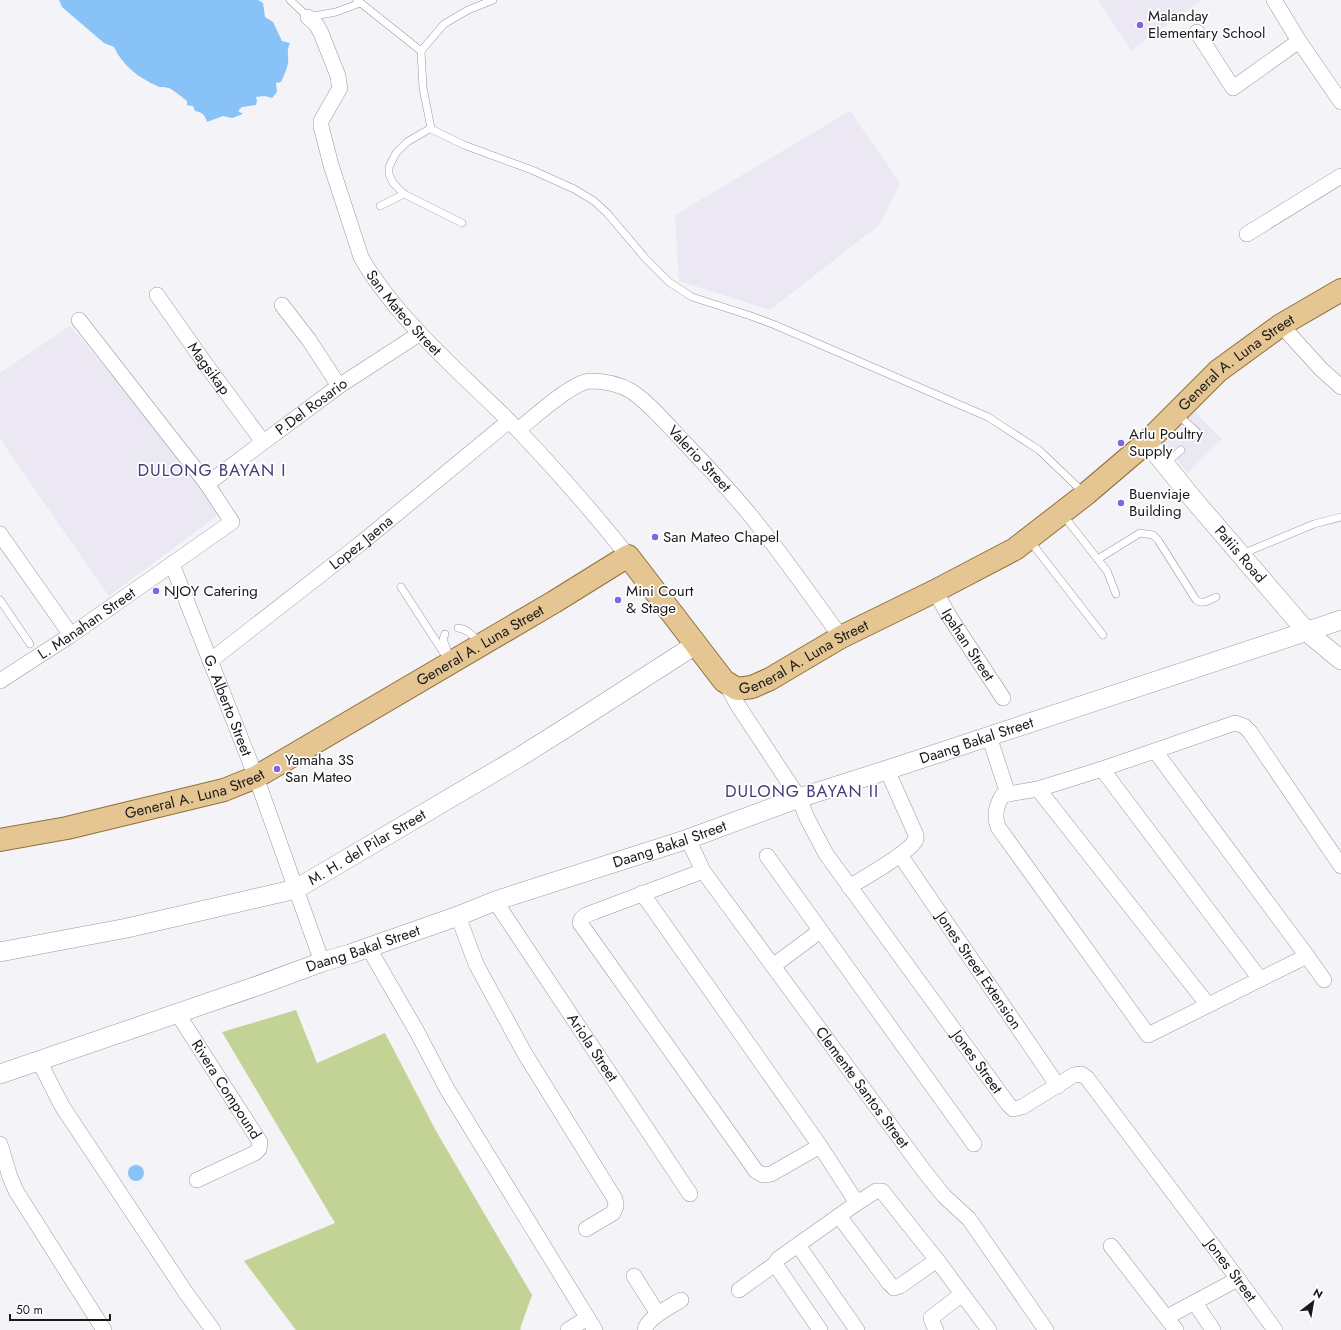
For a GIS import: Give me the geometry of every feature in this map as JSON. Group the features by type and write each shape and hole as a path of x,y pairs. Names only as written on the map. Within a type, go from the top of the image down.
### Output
{"main road":[{"name":"General A. Luna Street","path":"0,840 67,828 209,794 224,790 256,777 482,645 628,556 724,681 737,689 752,687 770,679 841,637 935,591 1015,549 1086,494 1148,442 1218,371 1281,325 1340,293"}],"street":[{"path":"1274,0 1299,41 1341,102"},
{"name":"San Mateo Street","path":"308,17 316,24 321,33 338,76 340,88 321,121 321,126 331,165 361,257 382,290 419,334 514,426 601,523 628,556"},
{"path":"1197,32 1233,88 1299,41"},
{"path":"1247,234 1341,176"},
{"name":"Magsikap","path":"157,295 263,442"},
{"path":"282,305 309,340 339,386"},
{"path":"79,320 207,484 232,520 231,523 172,564"},
{"path":"1281,325 1321,369 1341,387"},
{"name":"P.Del Rosario","path":"207,484 339,386 419,334"},
{"name":"Valerio Street","path":"514,426 578,385 588,381 601,381 629,390 663,420 713,473 752,518 798,576 841,637"},
{"name":"Lopez Jaena","path":"210,661 514,426"},
{"name":"Patiis Road","path":"1148,442 1240,555 1307,632 1341,660"},
{"path":"0,534 71,635"},
{"name":"G. Alberto Street","path":"172,564 256,777 322,962"},
{"name":"L. Manahan Street","path":"0,682 71,635 172,564"},
{"name":"Ipahan Street","path":"935,591 949,616 1003,698"},
{"name":"Daang Bakal Street","path":"0,1074 458,916 495,901 688,839 799,798 1341,620"},
{"name":"M. H. del Pilar Street","path":"0,952 127,928 296,889 524,754 695,645"},
{"name":"Jones Street","path":"724,681 736,704 799,798 807,818 826,854 1003,1098 1013,1109 1022,1107 1074,1075 1081,1074 1087,1078 1275,1330"},
{"path":"1308,956 1148,1035 998,827 995,818 996,811 1002,796 1038,789 1102,769 1235,723 1244,726 1250,732 1341,866"},
{"path":"989,736 1008,794"},
{"path":"1155,751 1308,956 1324,980"},
{"path":"1102,769 1260,980"},
{"path":"849,887 900,855 915,842 916,835 887,770"},
{"path":"1038,789 1208,1005"},
{"name":"Clemente Santos Street","path":"688,839 703,871 924,1171 944,1196 969,1219 1046,1330"},
{"name":"Jones Street Extension","path":"900,855 1058,1086"},
{"path":"767,856 974,1144"},
{"path":"703,871 589,914 583,917 580,920 580,923 756,1171 763,1175 771,1174 820,1146"},
{"path":"642,893 820,1146 857,1203"},
{"name":"Ariola Street","path":"495,901 690,1194"},
{"path":"458,916 476,964 525,1054 615,1199 616,1206 613,1213 586,1230"},
{"path":"773,966 820,931"},
{"path":"368,947 416,1030 447,1089 591,1324 568,1330"},
{"name":"Rivera Compound","path":"178,1013 260,1142 259,1149 255,1152 197,1180"},
{"path":"39,1061 62,1106 186,1293 213,1330"},
{"path":"0,1144 10,1177 24,1206 104,1330"},
{"path":"739,1290 775,1264 778,1259 857,1203 876,1192 882,1191 937,1260 989,1330"},
{"path":"839,1216 894,1288 900,1286 937,1260"},
{"path":"798,1245 857,1330"},
{"path":"1111,1246 1176,1330"},
{"path":"775,1264 820,1330"},
{"path":"634,1276 658,1314"},
{"path":"1166,1317 1238,1279"},
{"path":"936,1330 931,1318 962,1294"},
{"path":"645,1330 647,1324 658,1314 681,1300"},
{"path":"1195,1303 1213,1330"}],"lane":[{"path":"290,0 308,17 336,12 358,1 421,51"},
{"path":"493,0 468,10 444,24 421,51 423,88 431,128 437,133 554,180 594,201 607,213 646,259 669,282 692,297 775,325 988,417 1039,450 1086,494"},
{"path":"431,128 407,142 392,160 389,167 389,174 393,183 404,194 462,223"},
{"path":"380,206 404,194"},
{"path":"1176,414 1197,432 1192,438"},
{"path":"1166,464 1181,450"},
{"path":"1062,513 1107,571 1116,594"},
{"path":"1240,555 1314,524 1341,517"},
{"path":"1098,559 1140,533 1153,535 1158,540 1196,600 1202,603 1216,598"},
{"path":"1028,539 1103,635"},
{"path":"401,587 451,662"},
{"path":"0,600 30,644"},
{"path":"458,628 463,628 468,631 482,645"},
{"path":"446,634 442,639 451,662"}],"shaded area":[{"name":"Malanday Elementary School","path":"1098,0 1201,0 1201,1 1131,50"},
{"path":"850,111 900,183 879,225 770,310 679,281 675,215"},
{"path":"70,326 203,483 216,502 218,515 109,596 0,439 0,373"},
{"path":"1191,408 1222,439 1188,473 1159,438"}],"green space":[{"path":"296,1010 317,1063 385,1033 436,1131 532,1295 520,1329 521,1330 296,1330 244,1261 335,1223 222,1032"}],"water":[{"path":"59,0 258,0 263,3 265,17 273,22 282,41 290,43 288,49 287,68 281,82 276,83 277,92 272,98 265,96 256,97 256,105 242,107 238,111 243,114 232,118 223,116 207,122 203,114 195,111 193,106 187,105 187,101 174,91 169,88 158,87 138,75 126,65 117,54 114,47 104,43 62,7"},
{"path":"136,1165 143,1170 144,1173 139,1180 136,1181 129,1176 128,1173 133,1166"}],"place":[{"name":"Malanday Elementary School","path":"1140,25"},
{"name":"Arlu Poultry Supply","path":"1121,443"},
{"name":"Buenviaje Building","path":"1121,503"},
{"name":"San Mateo Chapel","path":"655,537"},
{"name":"NJOY Catering","path":"156,591"},
{"name":"Mini Court & Stage","path":"618,600"},
{"name":"Yamaha 3S San Mateo","path":"277,769"}],"district":[{"name":"DULONG BAYAN I","path":"212,470"},
{"name":"DULONG BAYAN II","path":"802,791"}]}
